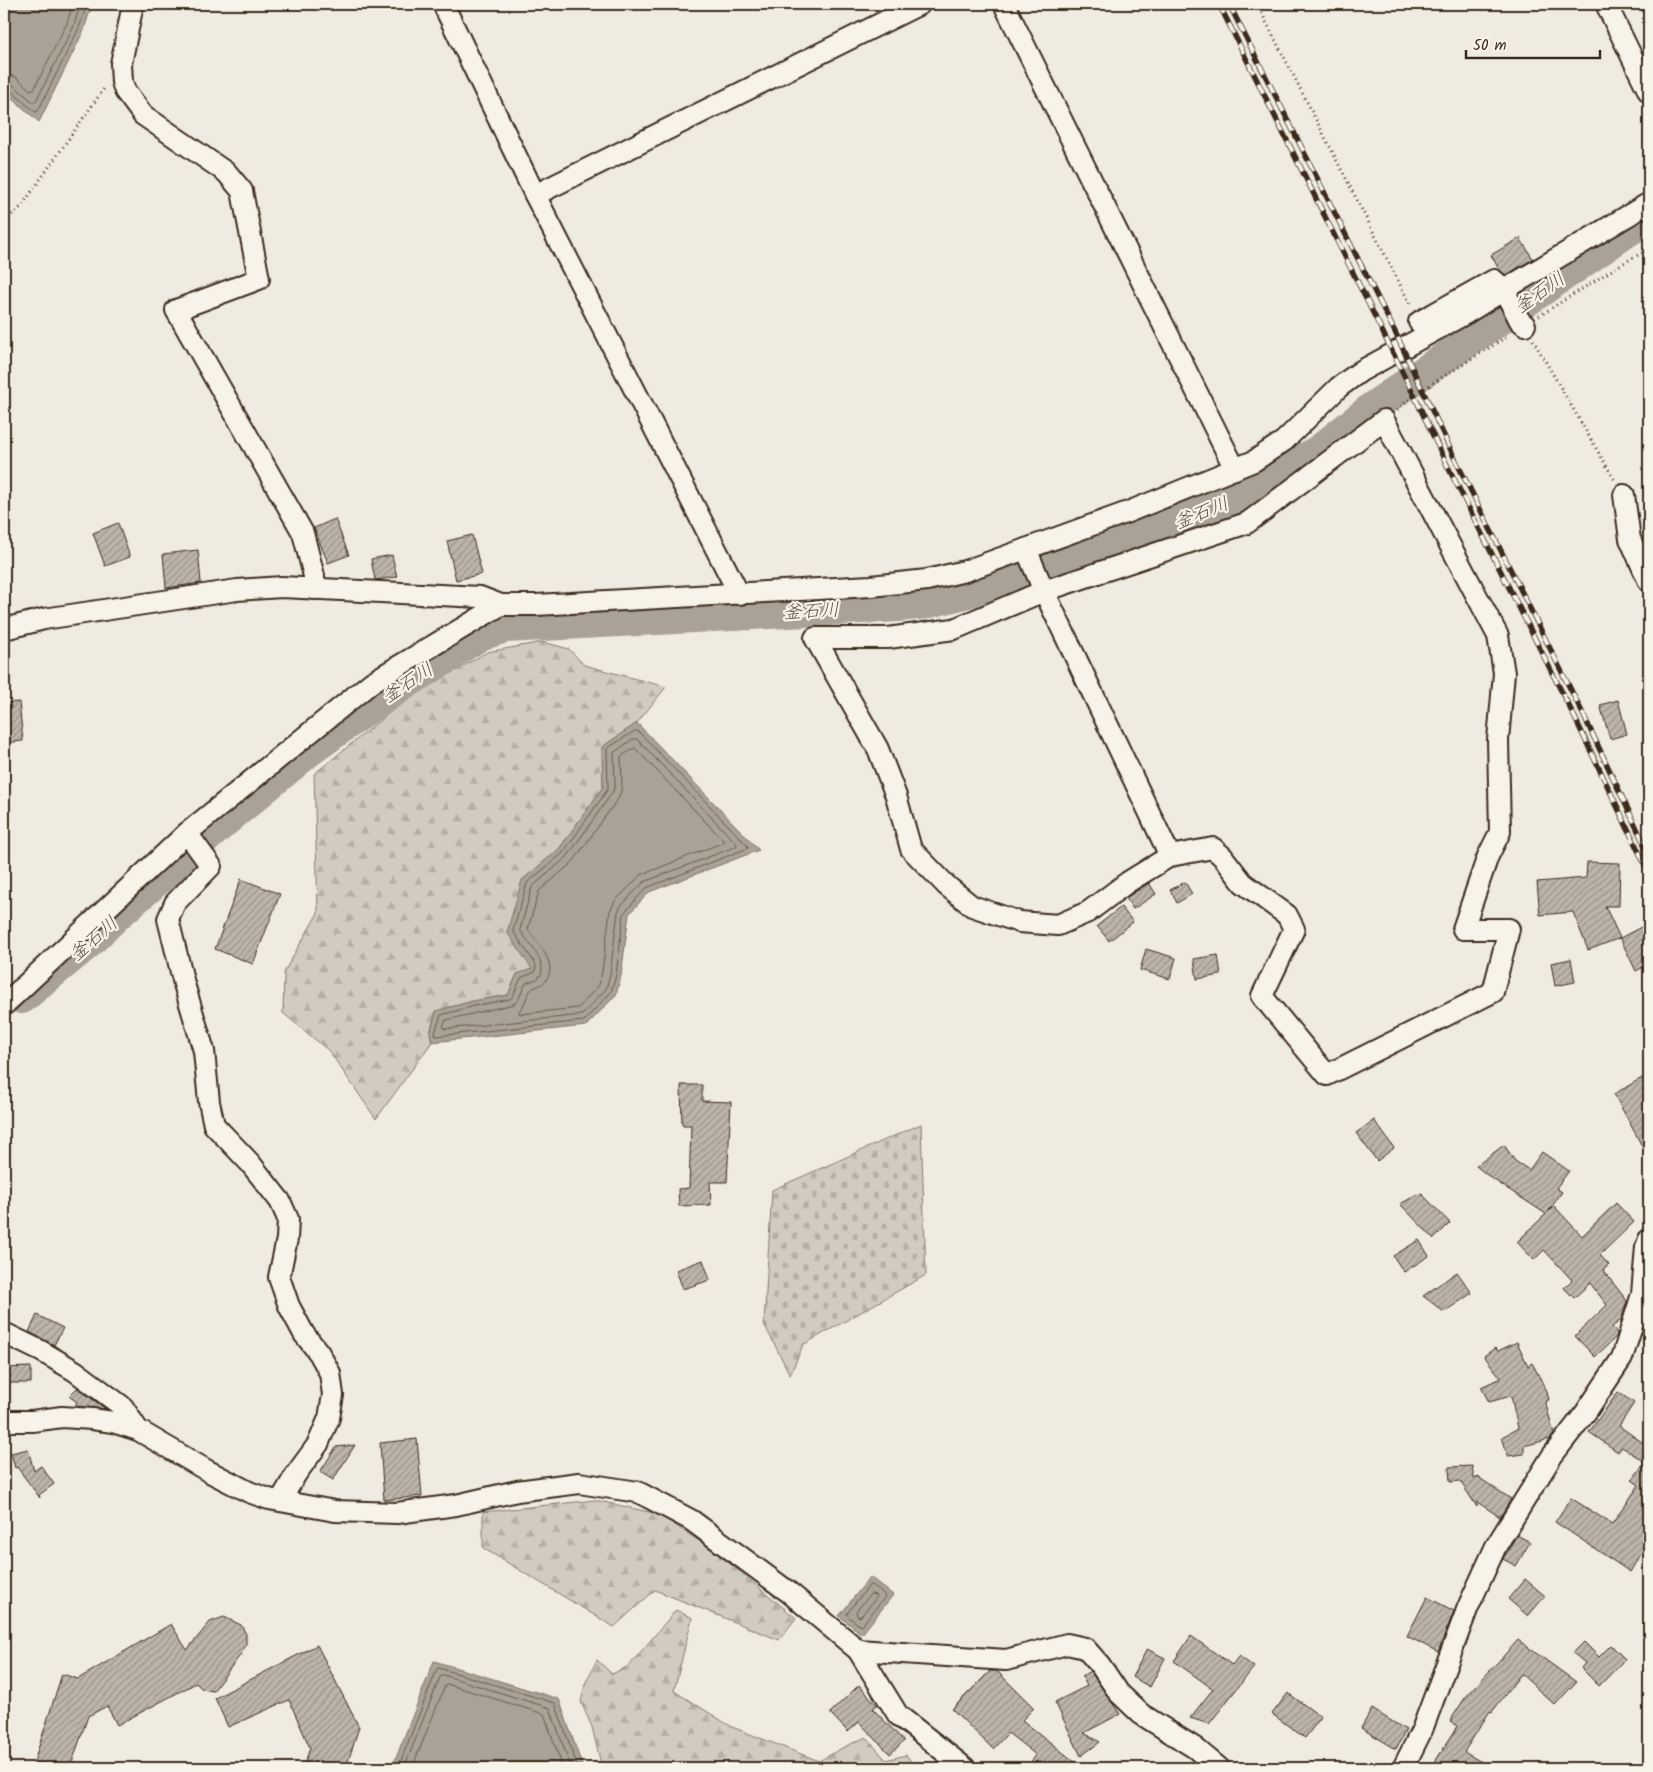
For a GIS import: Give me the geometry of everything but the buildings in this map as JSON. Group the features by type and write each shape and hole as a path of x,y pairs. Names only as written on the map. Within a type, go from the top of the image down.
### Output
{"street":[{"path":"134,4 121,64 122,82 125,91 143,115 227,173 242,191 259,279 176,310 303,533 314,576 314,588"},
{"path":"443,4 535,195 740,594"},
{"path":"535,195 920,4"},
{"path":"1004,4 1235,469"},
{"path":"1606,4 1649,92"},
{"path":"4,629 44,619 237,590 314,588 480,597 501,605 536,605 871,586 926,580 1029,555 1128,512 1254,461 1284,441 1339,387 1361,371 1505,293 1649,203"},
{"path":"1419,322 1494,280 1505,293 1523,323"},
{"path":"1384,420 1498,636 1504,672 1498,740 1500,832 1488,856 1463,928 1509,929 1493,992 1327,1075 1262,996 1294,929 1287,915 1243,883 1223,857 1213,848 1170,856 1128,882 1088,912 1058,924 1019,922 972,906 947,886 911,848 896,796 878,749 815,638 888,638 954,629 1043,588 1247,523 1384,420"},
{"path":"1624,495 1630,539 1649,582"},
{"path":"1029,555 1170,856"},
{"path":"4,1005 187,833 372,682 501,605"},
{"path":"187,833 210,866 174,903 168,919 184,984 204,1050 209,1102 214,1125 250,1163 280,1201 288,1219 287,1239 279,1277 293,1313 304,1334 319,1353 330,1373 333,1396 328,1418 318,1444 296,1474 281,1500"},
{"path":"1402,1768 1422,1730 1468,1607 1496,1546 1552,1456 1586,1412 1622,1358 1642,1294 1646,1248 1649,1239"},
{"path":"4,1333 41,1351 75,1371 123,1407 138,1430"},
{"path":"4,1421 32,1422 62,1417 92,1418 138,1430 232,1484 269,1499 335,1511 397,1513 456,1505 517,1492 579,1483 638,1492 691,1520 790,1593 858,1650 898,1715 965,1768"},
{"path":"858,1650 1006,1660 1067,1644 1085,1648 1100,1665 1119,1693 1141,1714 1195,1748 1219,1768"}],"path":[{"path":"1257,4 1419,322"},
{"path":"4,221 21,207 121,64"},
{"path":"1523,323 1624,495"},
{"path":"1414,395 1422,390"}],"green space":[{"path":"543,642 569,649 584,665 666,687 637,723 602,747 603,787 559,849 522,881 532,969 517,974 508,995 473,1001 436,1011 430,1033 432,1042 376,1119 329,1051 283,1013 284,972 318,913 314,774 404,701 487,652"},
{"path":"921,1124 926,1275 803,1345 790,1375 764,1324 772,1190"},
{"path":"595,1500 658,1514 716,1552 796,1618 779,1640 655,1590 614,1627 483,1548 483,1512"},
{"path":"676,1610 692,1618 674,1691 732,1727 819,1761 866,1737 886,1760 906,1755 914,1765 913,1768 602,1768 592,1727 581,1702 585,1684 597,1660 612,1674 629,1666"}],"water":[{"path":"4,4 92,4 84,30 39,122 4,91"},
{"path":"637,723 759,850 649,892 629,914 621,976 616,995 586,1026 432,1042 430,1033 436,1011 473,1001 508,995 517,974 532,969 507,932 522,880 559,849 603,787 602,747"},
{"path":"870,1577 893,1595 862,1634 839,1616"},
{"path":"434,1661 559,1699 583,1768 392,1768"}],"waterway":[{"name":"釜石川","path":"22,998 86,945 116,916 231,816 309,751 380,700 480,635 506,627 926,603 1007,582 1147,534 1258,489 1321,449 1372,408 1629,230 1649,220"}],"railway":[{"path":"1219,4 1446,463 1575,718 1649,873"},
{"path":"1229,4 1395,332 1455,459 1583,714 1649,854"}]}
